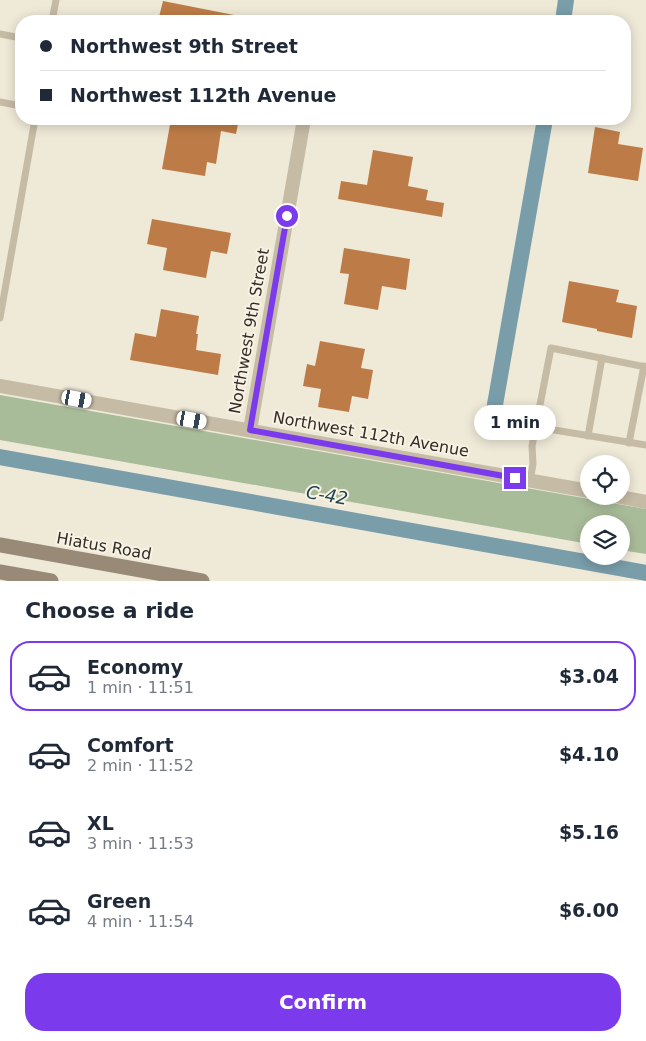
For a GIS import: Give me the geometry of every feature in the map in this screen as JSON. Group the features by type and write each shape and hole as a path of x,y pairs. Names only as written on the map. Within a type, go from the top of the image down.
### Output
{"main road":[{"name":"Hiatus Road","path":"0,545 202,581"},
{"path":"0,572 51,581"}],"street":[{"name":"Northwest 9th Street","path":"250,430 303,125"},
{"name":"Northwest 112th Avenue","path":"0,386 580,490"},
{"path":"630,499 646,502"}],"lane":[{"path":"53,15 56,0"},
{"path":"0,34 15,37"},
{"path":"0,102 15,105"},
{"path":"0,318 34,125"},
{"path":"530,481 533,464 532,446 551,348 645,367 629,442"},
{"path":"588,436 602,358"},
{"path":"536,427 646,445"}],"green space":[{"path":"0,395 580,497 580,505 623,505 646,509 646,554 630,551 630,515 580,515 580,542 0,440"}],"building":[{"path":"163,1 234,15 160,15"},
{"path":"170,125 238,125 236,134 221,131 216,164 207,162 205,176 162,169"},
{"path":"595,127 620,132 618,144 643,148 638,181 588,173"},
{"path":"373,150 413,157 408,186 428,190 426,200 444,203 442,217 338,199 341,181 367,185"},
{"path":"152,219 231,233 227,254 211,251 206,278 163,270 167,248 147,244"},
{"path":"344,248 410,259 406,290 382,286 378,310 344,304 349,274 340,273"},
{"path":"569,281 619,290 616,302 637,306 632,338 562,322"},
{"path":"161,309 199,316 196,350 221,354 218,375 130,360 135,333 156,337"},
{"path":"320,341 365,349 361,368 373,370 368,399 352,396 349,412 318,407 321,389 303,386 307,364 315,366"}],"waterway":[{"path":"564,15 566,0"},
{"path":"493,416 544,125"},
{"name":"C-42","path":"0,457 646,573"}],"route":[{"path":"287,216 250,430 515,478"}]}
